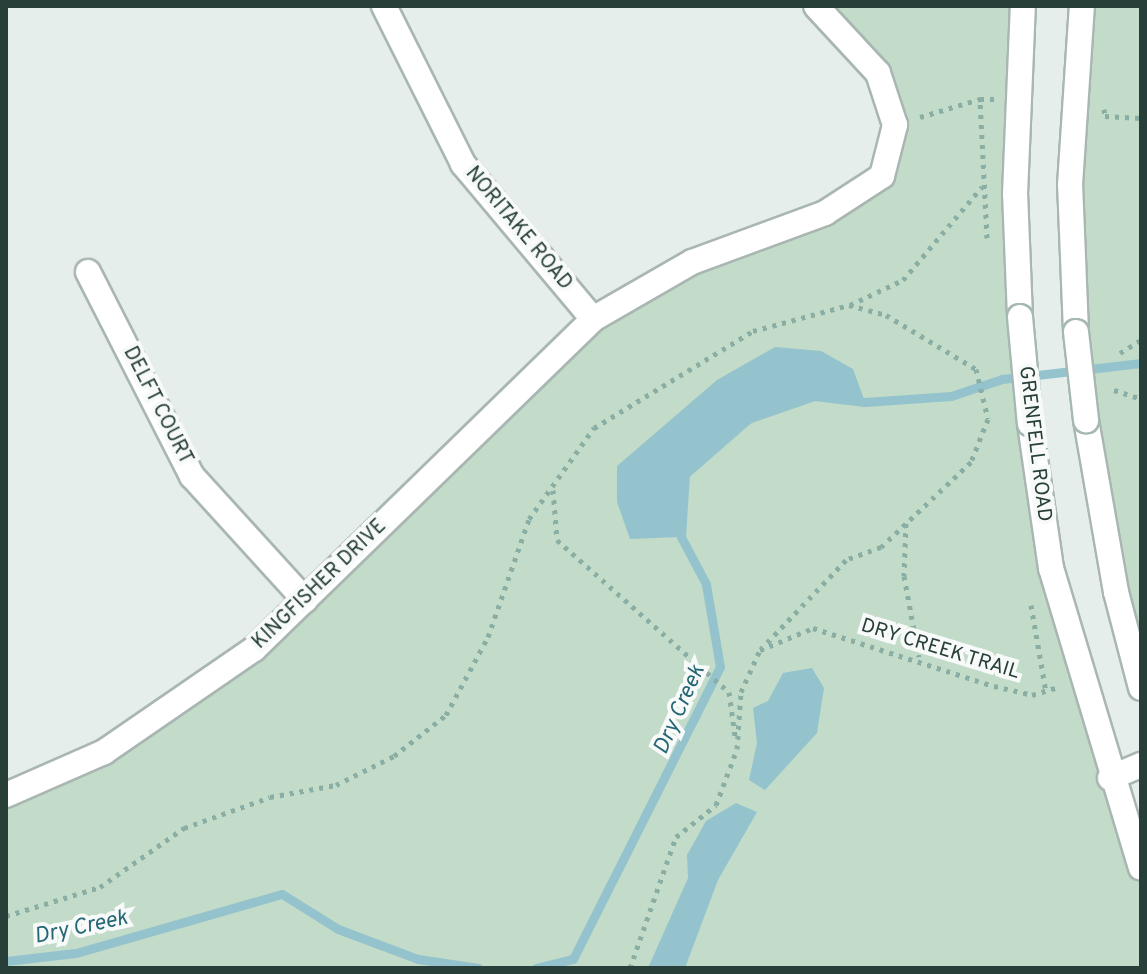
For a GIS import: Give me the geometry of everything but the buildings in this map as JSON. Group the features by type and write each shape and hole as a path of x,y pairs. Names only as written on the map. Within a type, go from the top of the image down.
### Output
{"street":[{"name":"NORITAKE ROAD","path":"384,6 463,164 593,319"},
{"path":"816,6 878,73 895,125"},
{"name":"GRENFELL ROAD","path":"1023,6 1015,194 1020,317 1030,424 1051,568 1110,778 1141,868"},
{"path":"1082,6 1070,185 1076,332 1086,420 1116,592 1141,688"},
{"name":"KINGFISHER DRIVE","path":"6,795 104,752 254,649 593,319 692,262 825,213 882,176 895,125"},
{"name":"DELFT COURT","path":"88,272 192,476 305,600"},
{"path":"1110,778 1141,765"}],"path":[{"path":"895,125 980,99"},
{"path":"1105,116 1141,118"},
{"path":"6,916 100,887 184,828 270,797 336,785 394,756 446,715 488,637 529,519 553,490 594,428 753,331 849,305 903,280 982,187"},
{"path":"630,968 676,837 716,805 737,749 741,692 760,650 846,560 881,547 971,462 988,419 976,369 886,315 849,305"},
{"path":"1120,353 1141,340"},
{"path":"1114,390 1141,399"},
{"path":"553,490 557,540 672,649 729,692 737,749"},
{"path":"906,522 904,576 919,657"},
{"name":"DRY CREEK TRAIL","path":"760,650 813,628 919,657 1032,695 1081,678"}],"green space":[{"path":"816,6 1029,6 1016,158 1035,464 1141,862 1141,968 6,968 6,795 104,752 305,600 593,319 882,176 895,125 878,73"},
{"path":"1083,6 1141,6 1141,688 1095,480 1070,185"}],"water":[{"path":"775,347 821,351 853,369 865,402 814,396 748,419 685,474 681,537 630,539 617,502 617,466 717,380"},
{"path":"812,668 824,688 817,733 765,790 749,780 757,743 753,708 768,701 783,673"},
{"path":"736,803 757,812 718,880 685,968 648,968 688,878 687,855 706,821"}],"waterway":[{"name":"Dry Creek","path":"536,968 573,959 720,667 706,584 681,537 685,474 748,419 814,396 865,402 951,396 1002,379 1141,363"},
{"name":"Dry Creek","path":"6,961 76,953 282,894 338,929 418,959 478,968"}]}
